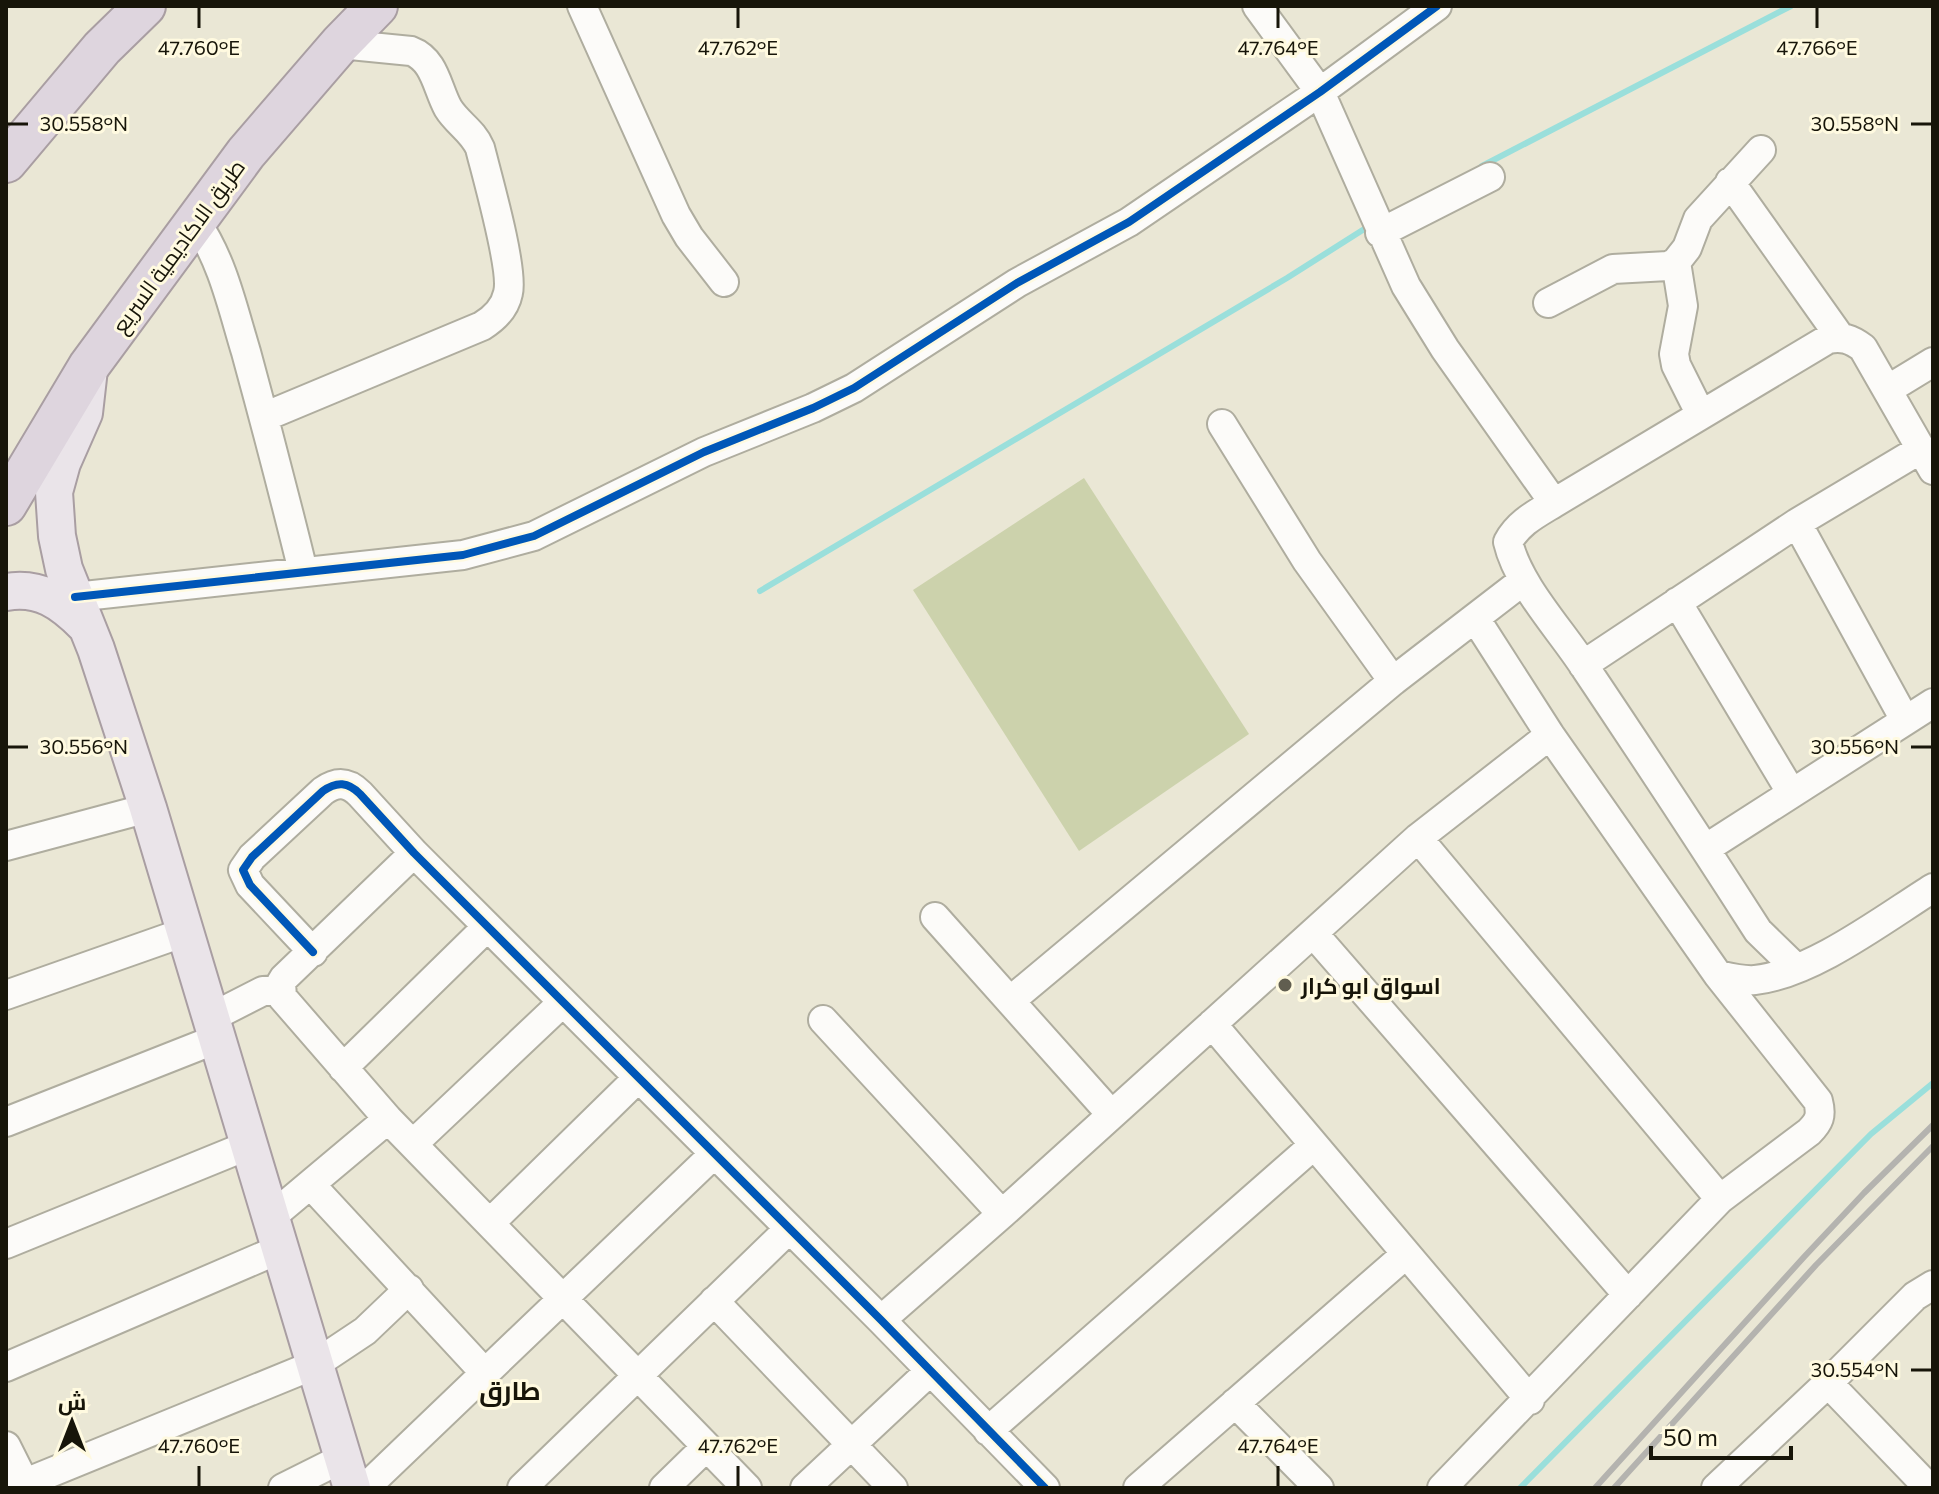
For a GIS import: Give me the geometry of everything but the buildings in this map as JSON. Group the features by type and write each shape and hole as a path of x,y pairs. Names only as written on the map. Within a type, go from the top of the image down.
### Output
{"highway":[{"path":"6,162 24,125 145,6"},
{"name":"طريق الاكاديمية السريع","path":"6,505 89,366 246,153 377,6"}],"main road":[{"path":"89,366 84,413 62,463 54,492 57,536 148,808 348,1473"},
{"path":"6,592 46,594 82,613"}],"street":[{"path":"582,6 676,215 724,282"},
{"path":"1257,6 1320,92 1406,286 1445,349 1554,503"},
{"path":"82,613 303,571 463,555 499,547 568,520 723,443 834,399 1005,290 1129,222 1320,92 1437,6"},
{"path":"264,417 482,326 500,312 509,292 508,270 480,148 448,107 429,65 422,56 411,51 340,44"},
{"path":"1548,303 1613,269 1668,266 1676,262 1687,248 1698,219 1761,150"},
{"path":"1380,233 1490,177"},
{"path":"1730,182 1840,337"},
{"path":"196,222 220,265 264,417 303,571"},
{"path":"1676,262 1683,306 1674,354 1676,365 1701,415"},
{"path":"1583,665 1797,523 1927,460 1863,348 1854,341 1840,337 1828,339 1524,522 1508,542 1511,556 1524,580 1758,931 1796,968"},
{"path":"1887,390 1933,362"},
{"path":"1222,424 1307,561 1393,681"},
{"path":"1797,523 1905,720"},
{"path":"1010,1001 1393,681 1524,580"},
{"path":"1677,602 1791,792"},
{"path":"1442,1488 1530,1400 1720,1199 1809,1132 1819,1122 1821,1111 1818,1101 1718,975 1550,735 1475,618"},
{"path":"1705,849 1933,703"},
{"path":"881,1320 1418,838 1550,735"},
{"path":"313,952 245,878 243,870 252,857 323,791 342,783 352,786 360,794 562,1003 1045,1488"},
{"path":"6,846 148,808"},
{"path":"1418,838 1720,1199"},
{"path":"414,853 284,978 280,990 287,1005 388,1119 747,1488"},
{"path":"1718,975 1754,980 1796,968 1828,953 1933,888"},
{"path":"935,917 1111,1114"},
{"path":"343,1068 487,927"},
{"path":"6,995 185,932"},
{"path":"1313,933 1628,1295"},
{"path":"6,1122 216,1028 263,991 280,990"},
{"path":"414,1143 562,1003"},
{"path":"823,1020 1002,1214"},
{"path":"1212,1024 1530,1400"},
{"path":"490,1223 638,1078"},
{"path":"6,1367 275,1233 311,1185 388,1119"},
{"path":"6,1244 249,1145"},
{"path":"988,1431 1314,1145"},
{"path":"365,1488 713,1155"},
{"path":"311,1185 485,1373"},
{"path":"522,1488 637,1373 788,1230"},
{"path":"1138,1488 1405,1255"},
{"path":"6,1446 22,1486 314,1365 365,1331 409,1289"},
{"path":"1716,1488 1828,1383 1927,1299"},
{"path":"714,1301 893,1488"},
{"path":"805,1488 929,1372"},
{"path":"1828,1383 1911,1482"},
{"path":"1235,1403 1319,1488"},
{"path":"664,1488 706,1447"},
{"path":"283,1488 348,1473"}],"green space":[{"path":"1084,478 1249,734 1079,851 913,590"}],"waterway":[{"path":"1482,166 1791,6"},
{"path":"760,591 1287,278 1369,226"},
{"path":"1520,1488 1871,1134 1933,1083"}],"railway":[{"path":"1595,1488 1804,1257 1933,1125"},
{"path":"1614,1488 1816,1265 1933,1146"}],"cycle path":[{"path":"75,597 463,555 534,536 704,452 854,388 1017,283 1129,222 1320,92 1437,6"},
{"path":"313,952 250,885 243,870 252,857 323,791 342,784 360,794 414,853 1045,1488"}],"place":[{"name":"اسواق ابو كرار","path":"1285,985"}],"district":[{"name":"طارق","path":"510,1389"}]}
